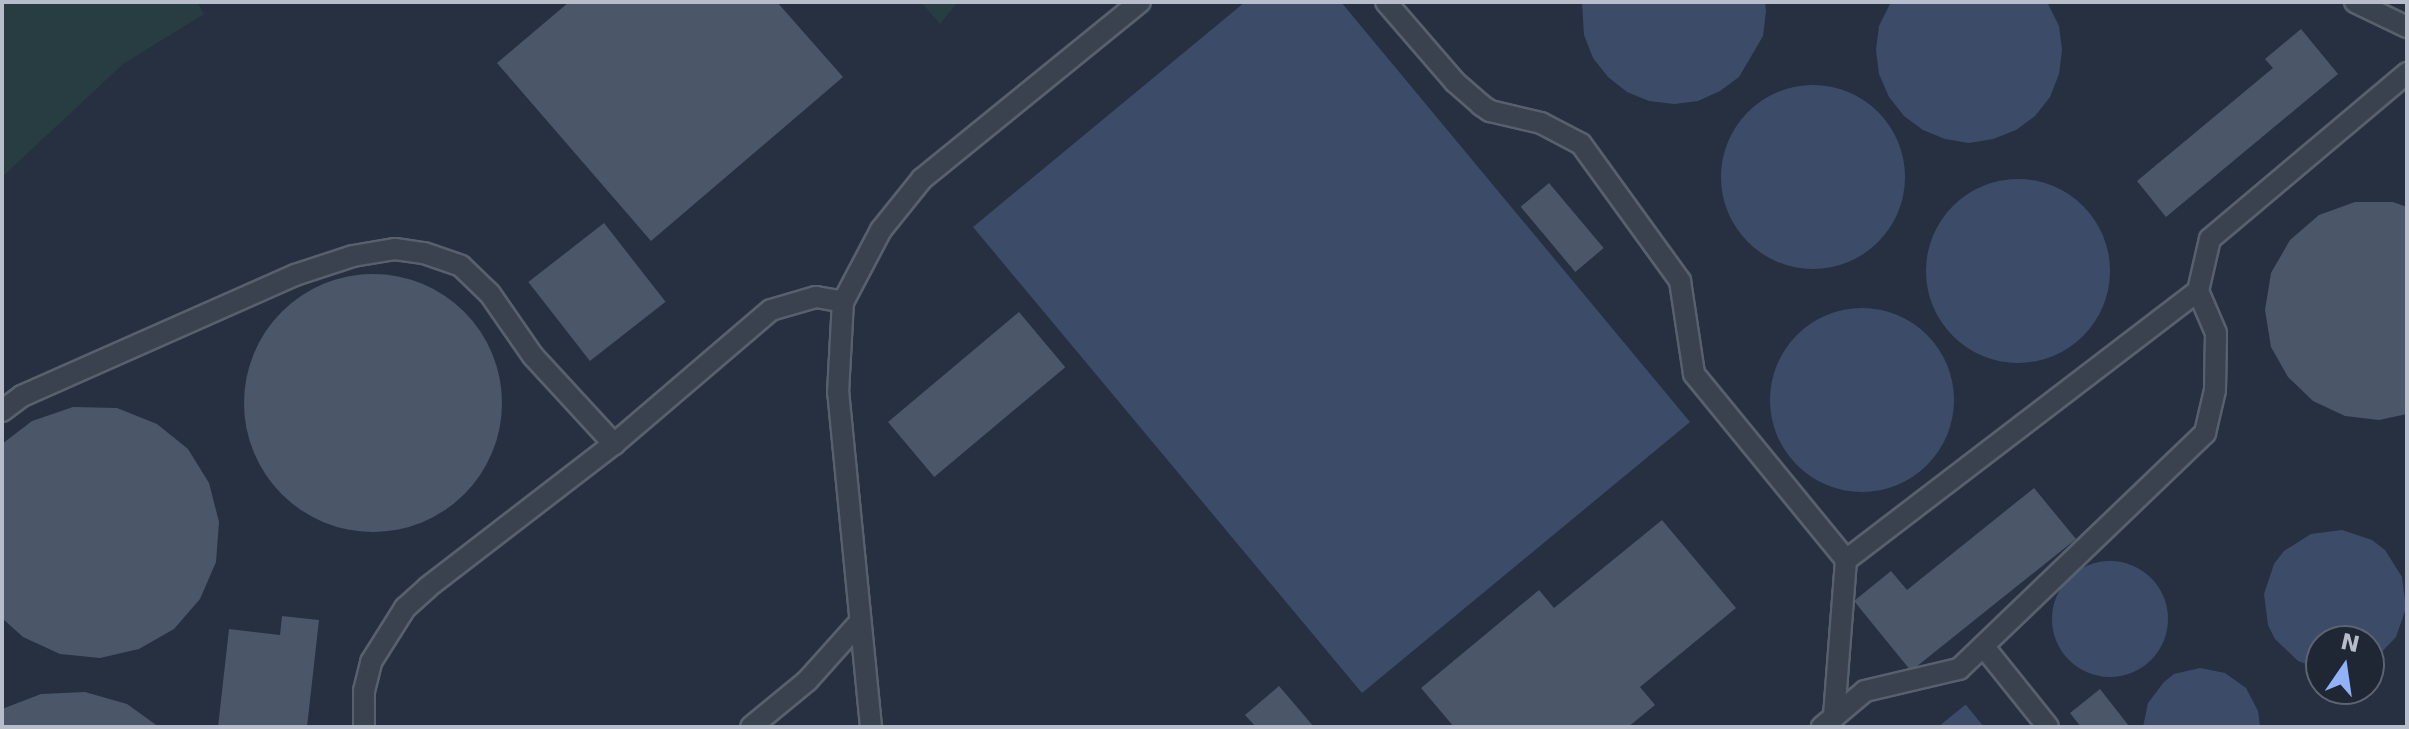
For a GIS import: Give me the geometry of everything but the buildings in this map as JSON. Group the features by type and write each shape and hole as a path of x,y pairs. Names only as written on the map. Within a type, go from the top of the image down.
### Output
{"lane":[{"path":"871,727 838,393 843,302 881,230 922,179 1140,2"},
{"path":"1386,2 1455,82 1481,105 1490,111 1541,123 1581,144 1680,281 1694,374 1846,560 1828,722"},
{"path":"2355,2 2407,27"},
{"path":"1828,722 1865,691 1959,669 2205,433 2215,390 2216,333 2198,291 2210,239 2407,73"},
{"path":"2,411 22,396 295,275 353,256 395,249 424,253 461,266 490,294 533,356 614,444"},
{"path":"1846,560 2198,291"},
{"path":"364,727 364,691 371,662 405,608 614,444 771,310 816,297 843,302"},
{"path":"751,727 807,681 859,623"},
{"path":"1984,647 2048,727"}],"green space":[{"path":"2,2 197,2 204,14 123,64 2,177"},
{"path":"921,2 958,2 940,24"}],"water":[{"path":"1245,2 1341,2 1690,422 1362,693 973,227"},
{"path":"1582,2 1765,2 1766,11 1763,36 1739,77 1720,91 1698,101 1674,104 1649,101 1627,92 1608,77 1593,58 1584,35"},
{"path":"1891,2 2047,2 2059,26 2062,50 2059,74 2050,97 2035,116 2016,130 1993,139 1969,143 1945,139 1923,130 1904,116 1889,97 1879,74 1876,50 1879,26"},
{"path":"1813,85 1848,92 1878,112 1898,142 1905,177 1898,212 1878,242 1848,262 1813,269 1778,262 1748,242 1728,212 1721,177 1728,142 1748,112 1778,92"},
{"path":"2018,179 2053,186 2083,206 2103,236 2110,271 2103,306 2083,336 2053,356 2018,363 1983,356 1953,336 1933,306 1926,271 1933,236 1953,206 1983,186"},
{"path":"1862,308 1897,315 1927,335 1947,365 1954,400 1947,435 1927,465 1897,485 1862,492 1827,485 1797,465 1777,435 1770,400 1777,365 1797,335 1827,315"},
{"path":"2342,530 2372,540 2385,550 2402,577 2406,608 2396,637 2385,648 2385,625 2305,625 2305,663 2298,661 2275,639 2268,625 2264,594 2274,564 2284,551 2311,534"},
{"path":"2110,561 2132,565 2151,578 2164,597 2168,619 2164,641 2151,660 2132,673 2110,677 2088,673 2069,660 2056,641 2052,619 2056,597 2069,578 2088,565"},
{"path":"2200,668 2225,673 2246,688 2258,711 2260,727 2143,727 2148,703 2164,682 2174,674"},
{"path":"1965,705 1984,727 1938,727"}]}
